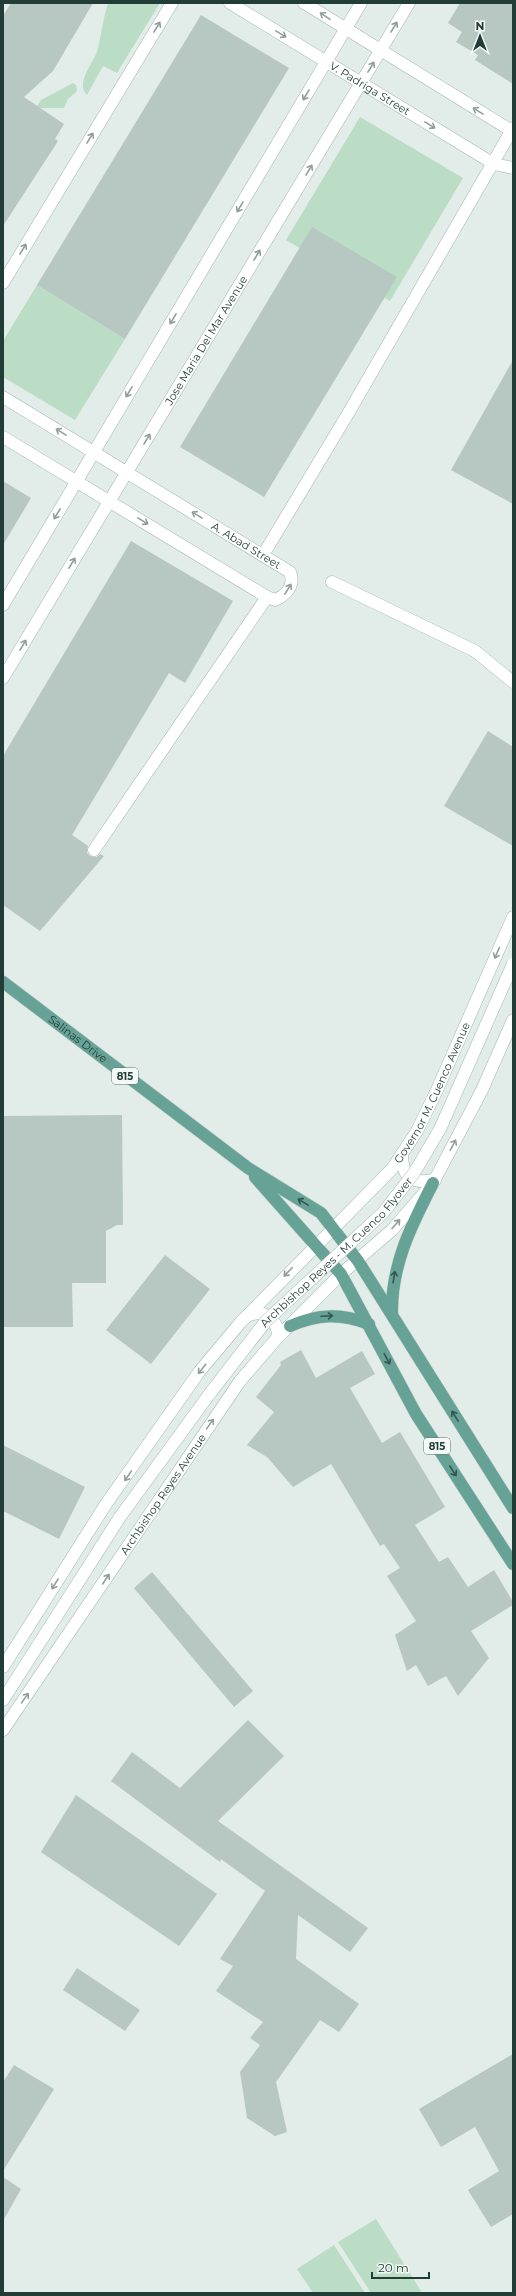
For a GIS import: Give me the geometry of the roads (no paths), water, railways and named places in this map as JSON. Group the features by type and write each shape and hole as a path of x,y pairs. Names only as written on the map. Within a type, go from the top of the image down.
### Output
{"main road":[{"name":"Salinas Drive","path":"3,982 248,1168 321,1213 333,1226"},
{"name":"Salinas Drive","path":"248,1168 315,1244"},
{"path":"392,1315 392,1292 399,1256 434,1182"},
{"name":"815","path":"333,1226 358,1261 513,1508"},
{"name":"815","path":"315,1244 341,1274 416,1414 513,1564"},
{"path":"290,1326 325,1315 347,1317 369,1324"}],"street":[{"path":"3,283 172,3"},
{"name":"V. Padriga Street","path":"230,3 494,164 513,168"},
{"path":"263,554 494,164 512,131 345,30 304,3"},
{"path":"3,605 361,3"},
{"name":"Jose Maria Del Mar Avenue","path":"3,678 409,3"},
{"name":"A. Abad Street","path":"3,396 263,554 290,572 293,579 291,586 282,598 275,600 267,597"},
{"path":"3,437 267,597 94,850"},
{"path":"332,582 476,651 513,682"},
{"name":"Governor M. Cuenco Avenue","path":"315,1244 392,1169 417,1131 437,1090 513,917"},
{"name":"Archbishop Reyes - M. Cuenco Flyover","path":"120,1517 208,1396 266,1321 383,1213 414,1173 440,1129 513,964"},
{"path":"341,1274 358,1261 392,1230 434,1182 482,1090 513,1020"},
{"path":"402,1154 402,1167 409,1178 418,1182 434,1182"},
{"path":"3,1667 106,1504 198,1372 247,1316 315,1244"},
{"name":"Archbishop Reyes Avenue","path":"3,1730 201,1436 240,1381 278,1337 341,1274"},
{"path":"247,1316 257,1313 267,1315 278,1327 278,1337"},
{"name":"Archbishop Reyes Avenue","path":"3,1700 120,1517"}]}
